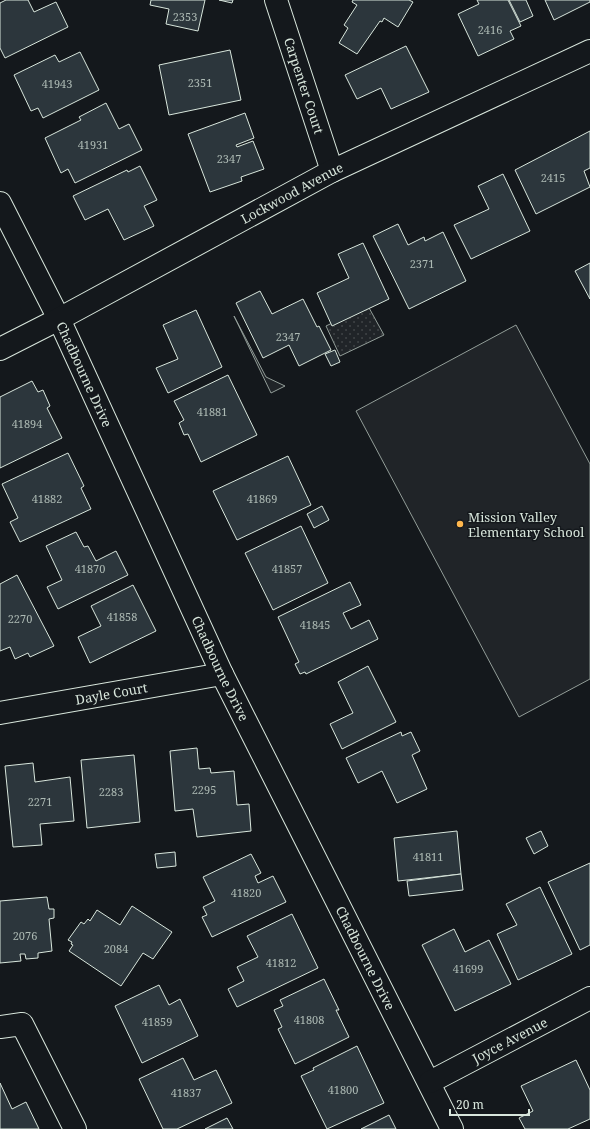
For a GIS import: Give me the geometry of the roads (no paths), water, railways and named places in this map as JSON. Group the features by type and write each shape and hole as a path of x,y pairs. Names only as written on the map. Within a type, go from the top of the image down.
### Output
{"street":[{"name":"Carpenter Court","path":"276,0 332,171"},
{"name":"Lockwood Avenue","path":"0,349 59,319 332,171 590,51"},
{"name":"Chadbourne Drive","path":"0,203 59,319 222,674 430,1082 452,1129"},
{"name":"Dayle Court","path":"0,713 222,674"},
{"name":"Joyce Avenue","path":"430,1082 590,998"},
{"path":"0,1027 22,1024 75,1129"}],"place":[{"name":"Mission Valley Elementary School","path":"460,524"}]}
